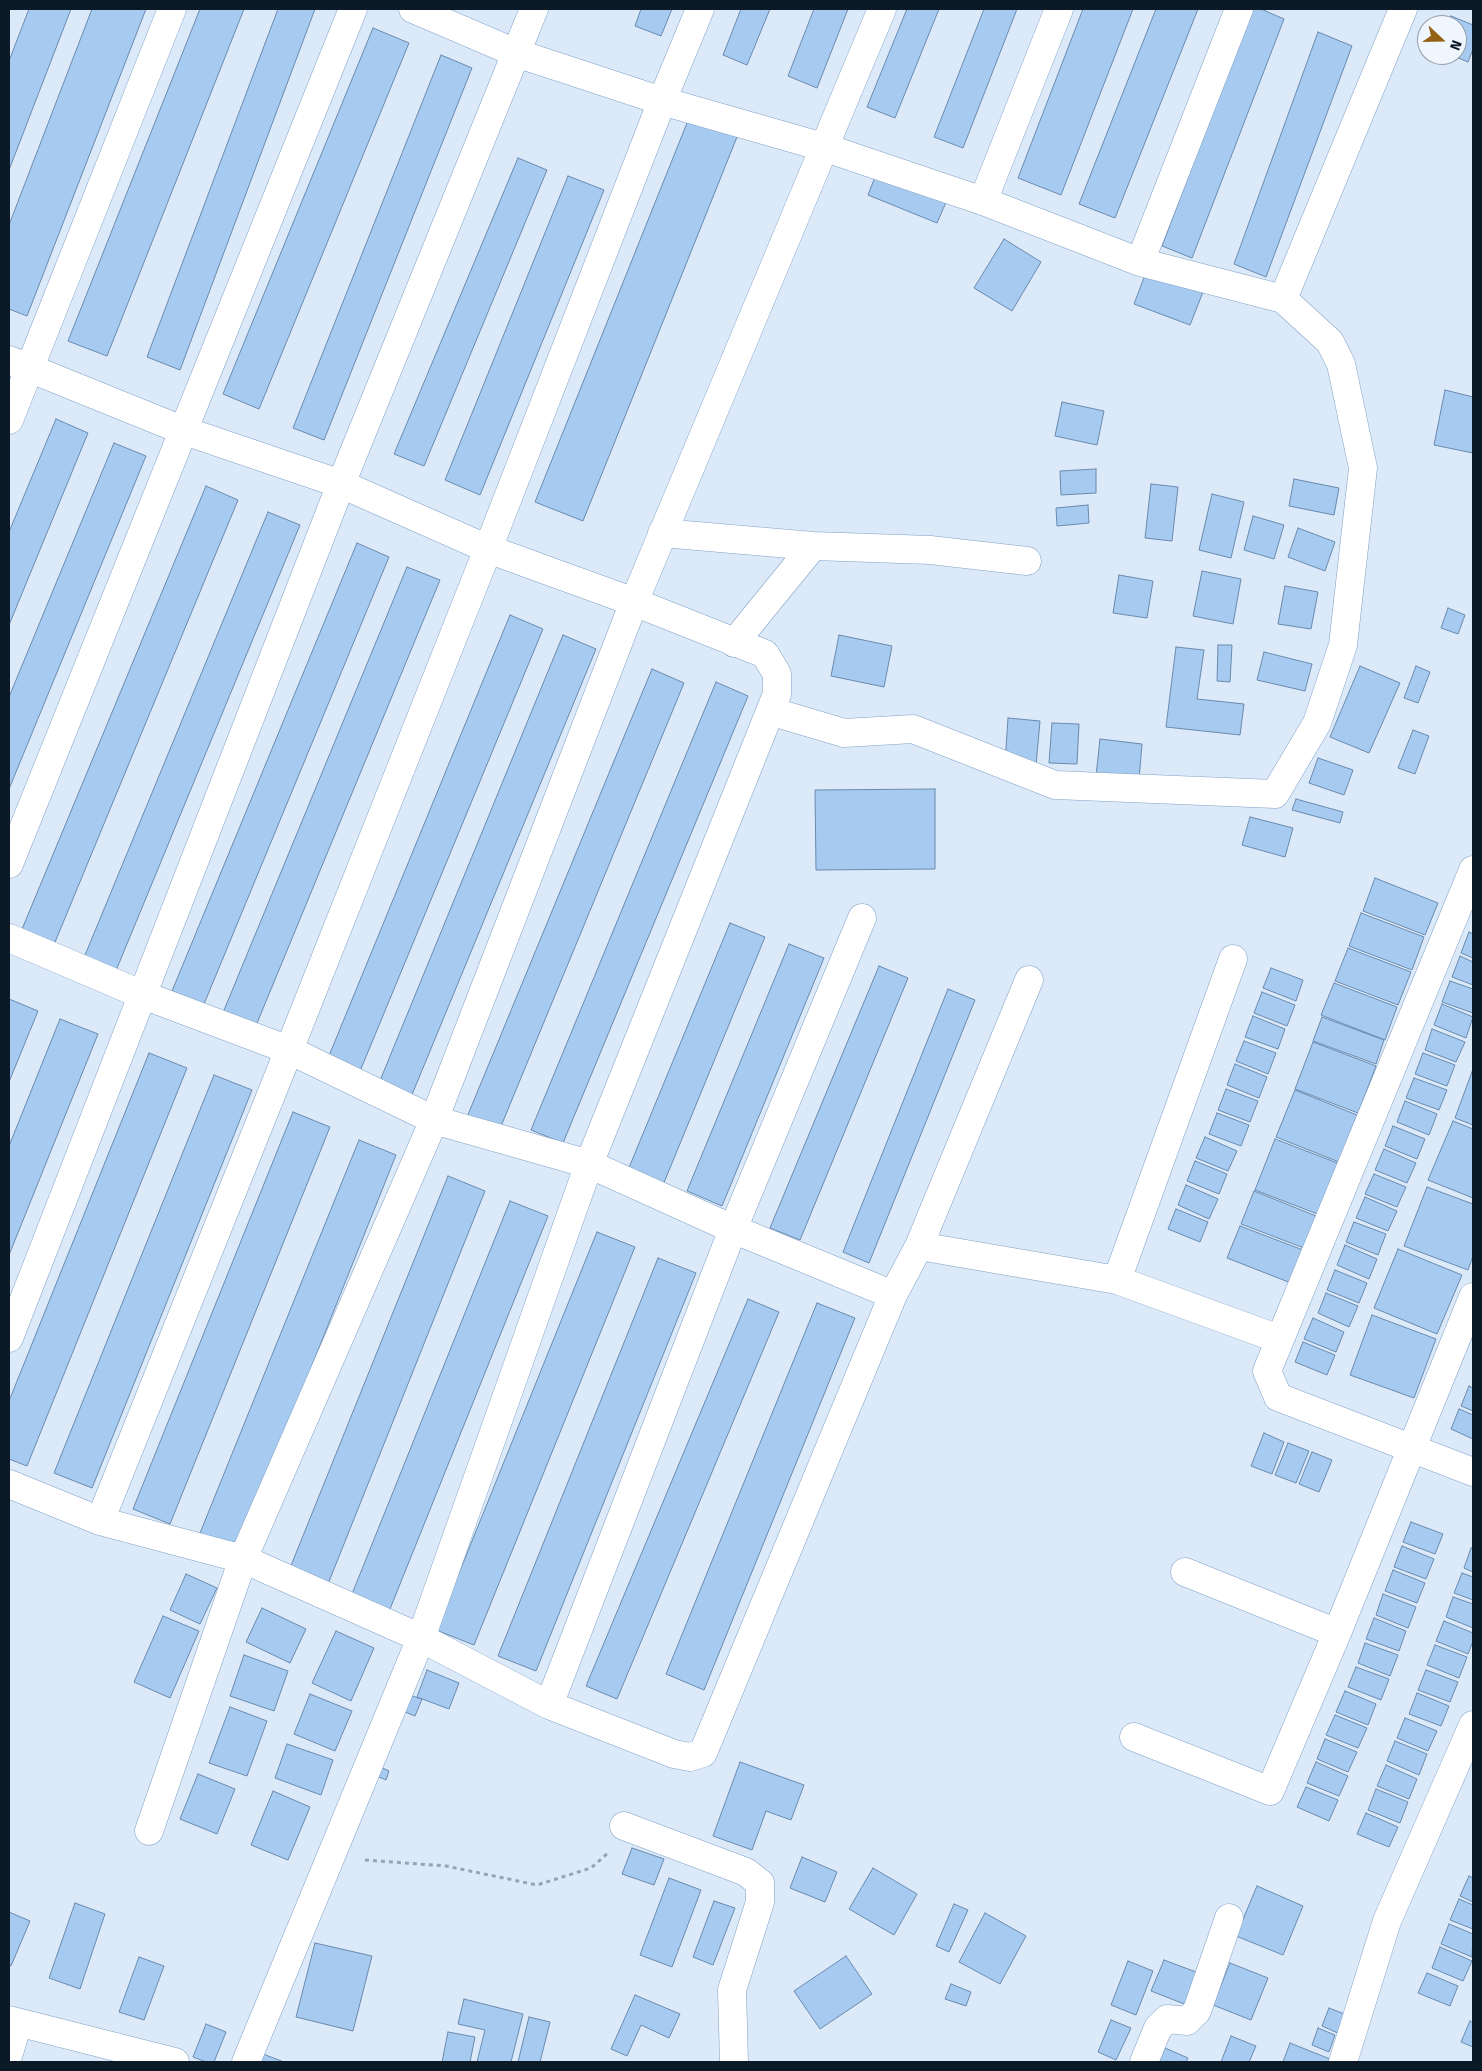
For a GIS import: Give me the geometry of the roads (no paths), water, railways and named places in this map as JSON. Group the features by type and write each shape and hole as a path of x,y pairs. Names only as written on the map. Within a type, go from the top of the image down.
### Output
{"street":[{"path":"9,420 19,364 172,9"},
{"path":"9,864 353,9"},
{"path":"413,9 516,53 662,101 823,147 983,201 1140,262 1283,299 1330,342 1340,364 1363,468 1343,645 1317,723 1275,794 1055,785 913,729 844,733 770,711"},
{"path":"9,1338 341,484 534,9"},
{"path":"100,1521 488,549 662,101 700,9"},
{"path":"149,1831 243,1559 434,1120 634,602 882,9"},
{"path":"983,201 1059,9"},
{"path":"1140,262 1239,9"},
{"path":"1283,299 1403,9"},
{"path":"19,364 182,430 341,484 488,549 634,602 765,654 777,674 777,694 589,1164 421,1638 246,2062"},
{"path":"662,533 812,546 930,550 1027,560"},
{"path":"734,643 812,546"},
{"path":"1473,870 1468,897 1267,1371 1278,1397 1473,1472"},
{"path":"549,1705 733,1229 862,918"},
{"path":"9,938 143,996 289,1050 434,1120 589,1164 733,1229 893,1295"},
{"path":"1117,1280 1233,959"},
{"path":"9,1484 100,1521 243,1559 421,1638 549,1705 674,1754 690,1758 703,1753 893,1295 919,1246 1029,980"},
{"path":"919,1246 1117,1280 1279,1339"},
{"path":"1134,1737 1270,1791 1337,1633 1473,1297"},
{"path":"1185,1572 1337,1633"},
{"path":"1343,2062 1387,1921 1473,1725"},
{"path":"624,1826 746,1872 760,1884 760,1902 732,1990 734,2062"},
{"path":"1144,2062 1158,2028 1168,2019 1186,2021 1198,2012 1230,1918"},
{"path":"9,2053 13,2021 175,2062"}]}
